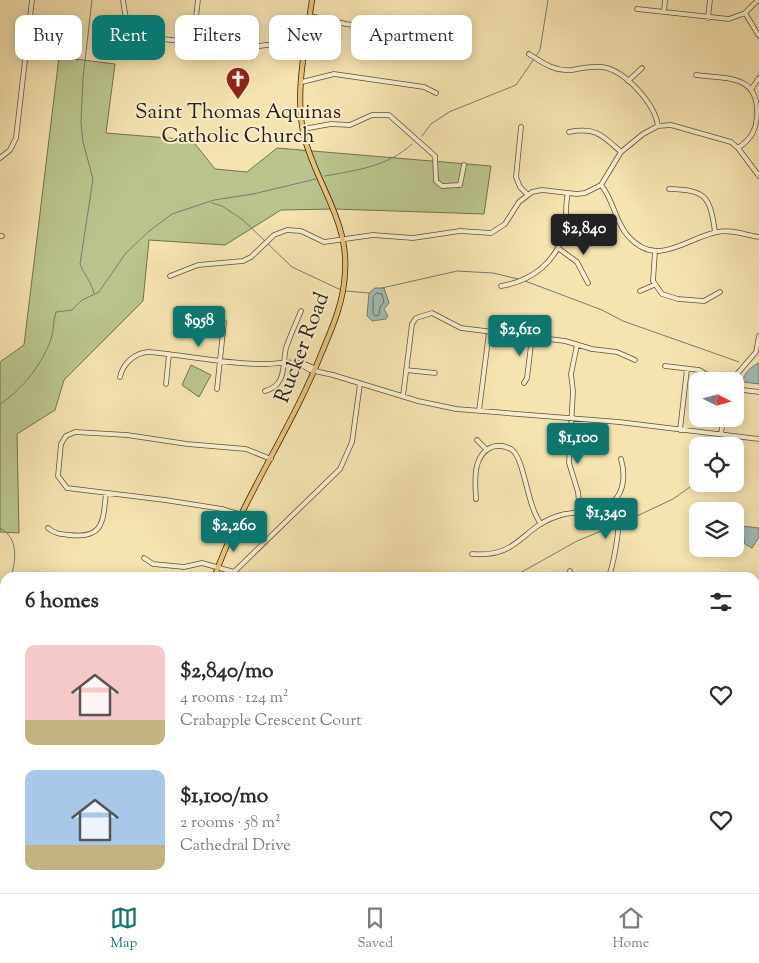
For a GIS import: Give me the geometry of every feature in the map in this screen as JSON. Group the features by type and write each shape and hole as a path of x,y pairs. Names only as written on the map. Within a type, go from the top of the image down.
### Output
{"main road":[{"name":"Rucker Road","path":"310,15 312,0"},
{"name":"Rucker Road","path":"216,572 242,516 316,370 341,299 346,272 344,239 338,219 310,153 303,129 301,108 304,60"}],"street":[{"path":"0,158 10,150 16,138 32,0"},
{"path":"123,0 127,22 138,34 175,39"},
{"path":"196,15 198,0"},
{"path":"664,12 665,0"},
{"path":"708,18 710,0"},
{"path":"637,9 729,19 746,13 758,0"},
{"path":"746,13 759,36"},
{"path":"529,54 556,69 601,67 610,69 628,81 652,106 658,126"},
{"path":"628,81 642,68"},
{"path":"302,82 334,74 424,87 436,93"},
{"path":"696,75 737,80 752,88 757,98 756,125 752,135 738,148"},
{"path":"752,88 759,78"},
{"path":"303,129 331,124 350,125 372,115 389,115 435,156 436,181 442,186 460,185 464,165"},
{"path":"170,276 198,265 243,261 252,257 274,235 287,230 300,232 319,241 373,235 413,238 460,231 491,233 505,224 519,202 527,194 542,190 585,193 601,185 621,152 643,134 658,126 671,126 696,134 720,138 738,148 759,176"},
{"path":"521,127 516,177 520,187 527,194"},
{"path":"569,132 584,129 595,131 621,152"},
{"path":"601,185 610,197 626,235 640,246 655,251 678,248 715,232 735,232 759,238"},
{"path":"669,190 692,190 705,197 712,209 715,232"},
{"path":"501,286 520,282 536,273 546,264 558,248 565,226 568,193"},
{"path":"558,248 577,262 588,283"},
{"path":"655,251 652,277 654,285 667,297 704,301 720,292"},
{"path":"640,291 654,285"},
{"path":"265,391 273,388 280,381 287,346 301,311"},
{"path":"402,396 412,324 416,318 432,313 461,328 532,337 618,352 635,360"},
{"path":"217,389 224,322"},
{"path":"479,411 489,332"},
{"path":"740,372 758,353 759,336"},
{"path":"524,383 527,378 532,337"},
{"path":"578,345 571,374 574,391 569,467 578,492 580,512"},
{"path":"120,377 125,366 138,354 148,352 260,364 284,362 300,364 310,370 316,370 437,406 572,418 759,439"},
{"path":"166,384 169,354"},
{"path":"666,366 702,372"},
{"path":"680,430 687,369"},
{"path":"406,370 435,373"},
{"path":"144,558 152,564 184,567 202,563 217,569 234,572 340,469 352,442 360,384"},
{"path":"744,390 759,392"},
{"path":"720,434 721,428"},
{"path":"242,516 222,509 166,500 70,489 60,480 58,472 60,448 63,440 70,434 80,431 128,435 187,444 246,449 272,459"},
{"path":"477,440 487,450"},
{"path":"476,499 477,465 487,450 500,446 509,448 516,454 529,502 541,524"},
{"path":"472,554 504,552 541,524 557,516 611,504 620,494 623,486 621,459"},
{"path":"48,528 59,534 82,536 93,533 102,522 106,493"},
{"path":"610,572 619,529 617,515 611,504"}],"green space":[{"path":"59,60 82,60 115,64 106,133 192,140 215,169 247,172 277,148 491,166 484,214 335,209 281,210 225,245 149,240 143,301 64,380 55,410 17,434 19,533 0,532 0,362 24,345"},
{"path":"191,365 211,375 199,397 182,385"}],"water":[{"path":"375,288 384,288 389,303 384,309 388,316 386,319 372,321 367,316 369,293"},
{"path":"759,363 759,384 744,382 748,370"},
{"path":"744,526 759,528 759,537 752,548 745,544"}],"waterway":[{"path":"92,0 83,78 81,123 83,142 93,179 80,264 94,293"},
{"path":"422,136 431,124 449,112 516,85 540,50 548,0"},
{"path":"325,176 382,163 412,144"},
{"path":"0,404 24,384 43,357 51,339 56,312 72,310 82,300 99,292 125,254 148,232 172,214 214,200 253,194 316,179"},
{"path":"212,203 222,206 243,220 292,267 341,290"},
{"path":"382,288 457,271 493,273 518,279"},
{"path":"525,281 602,310 623,321 739,362"},
{"path":"345,291 369,293"},
{"path":"620,524 673,499 689,488"},
{"path":"522,572 577,541 616,525"},
{"path":"0,528 6,532 13,543 15,556 12,572"}],"place":[{"name":"Saint Thomas Aquinas Catholic Church","path":"238,100"}]}
